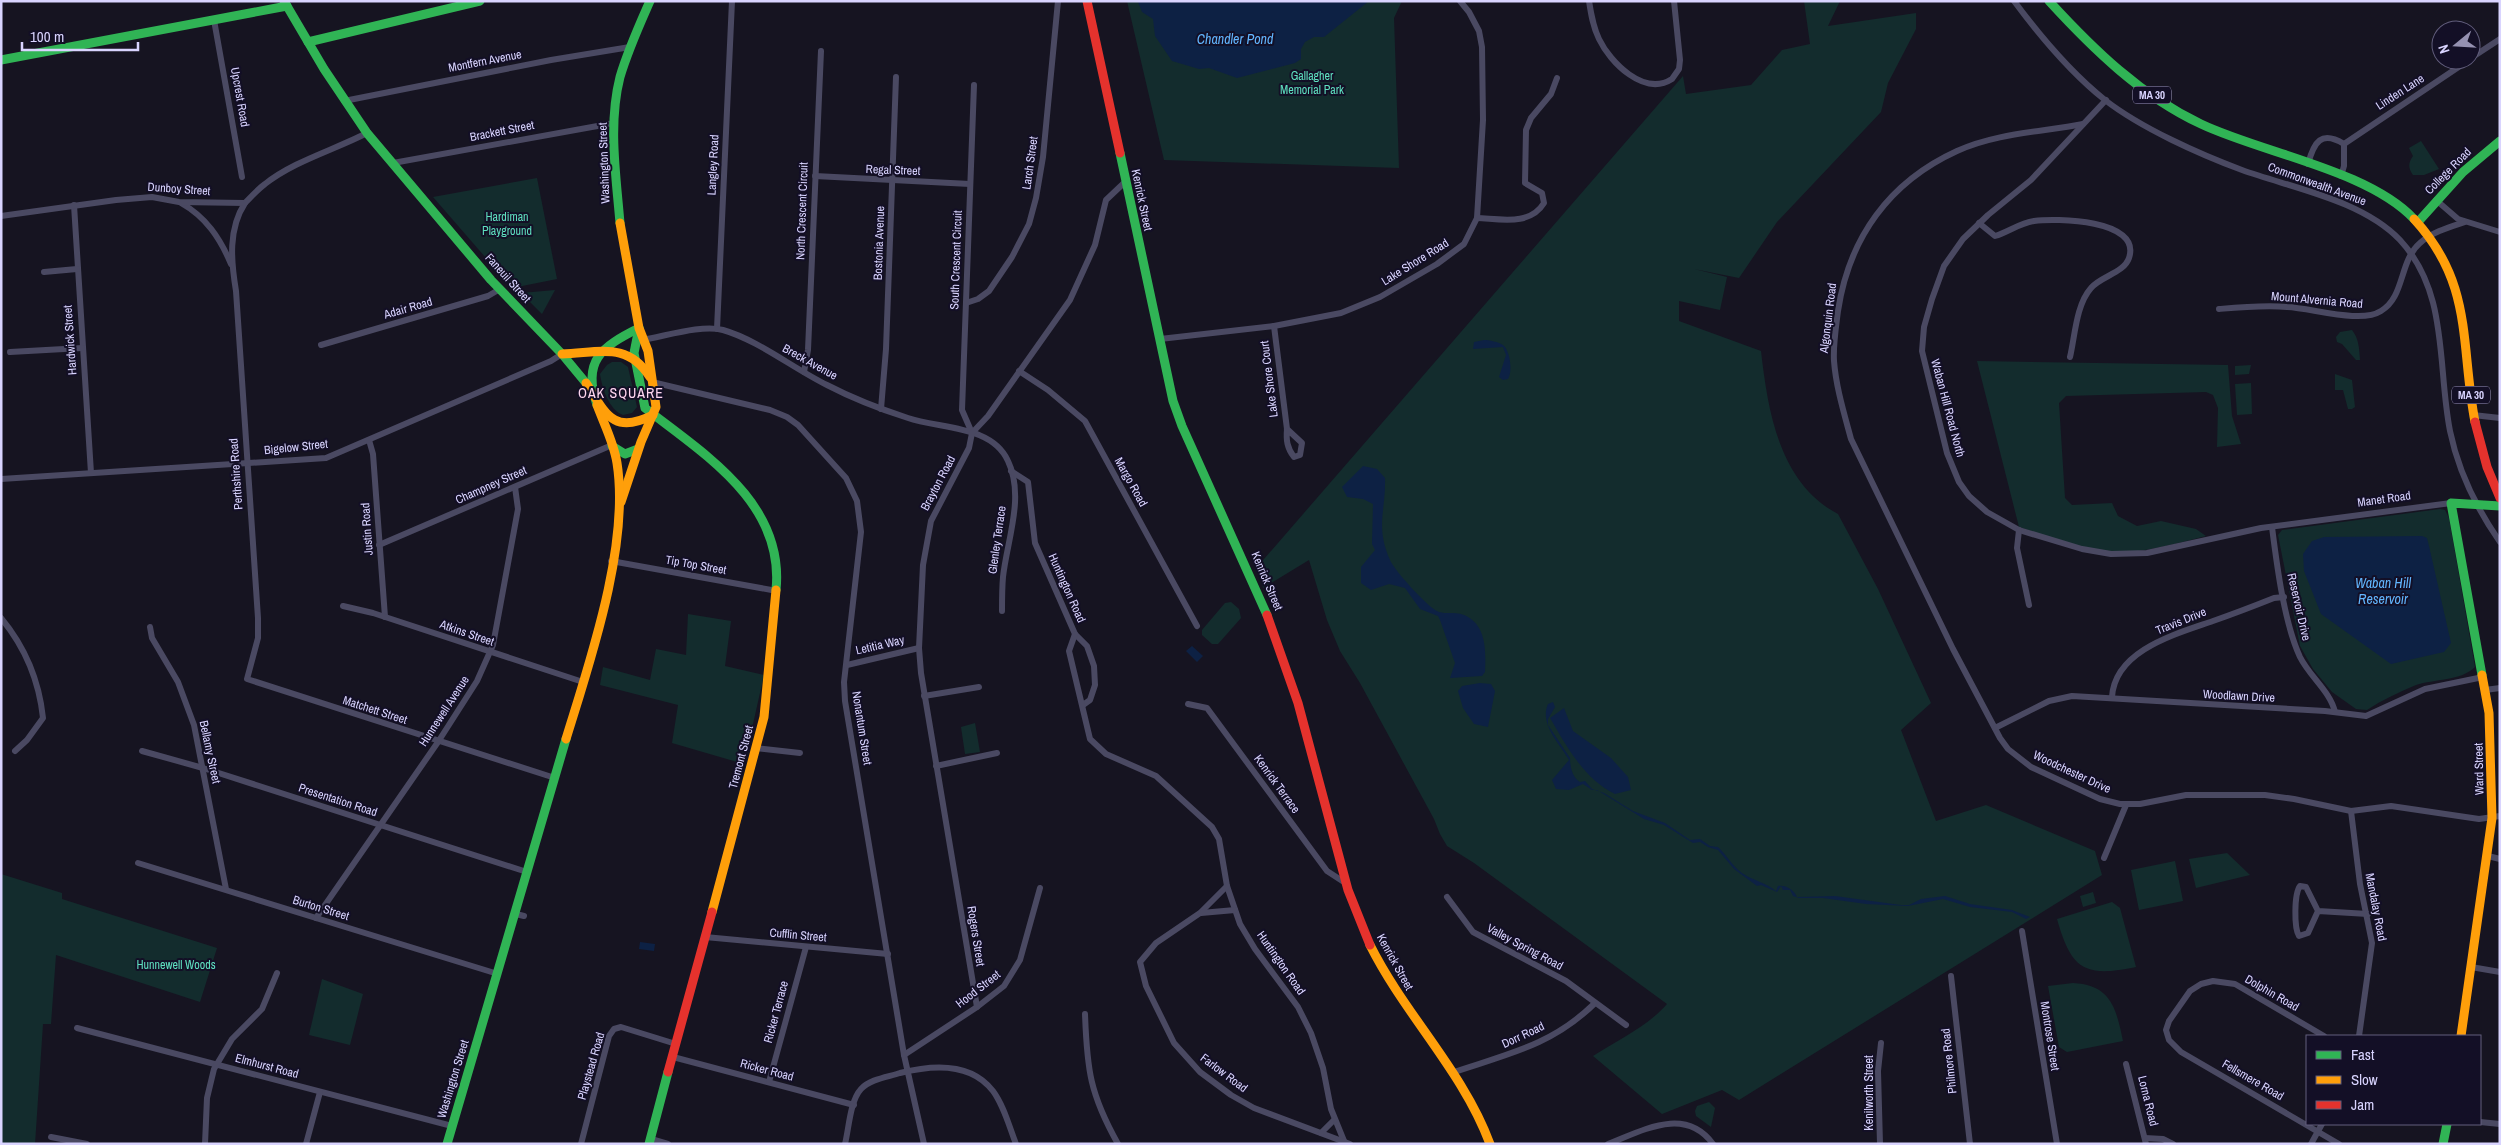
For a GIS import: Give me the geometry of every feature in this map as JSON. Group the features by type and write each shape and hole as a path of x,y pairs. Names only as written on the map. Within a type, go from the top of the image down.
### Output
{"street":[{"path":"308,42 480,1"},
{"name":"Washington Street","path":"447,1144 498,974 520,915 527,872 598,633 617,515 638,449 656,408 652,382 640,340 616,197 614,123 617,90 630,47 650,1"},
{"name":"Langley Road","path":"716,329 732,1"},
{"name":"Larch Street","path":"966,303 978,299 989,291 1012,257 1029,224 1036,198 1043,157 1058,1"},
{"name":"Kenrick Street","path":"1087,1 1173,401 1182,426 1254,581 1277,638 1289,674 1346,884 1359,920 1385,974 1413,1017 1454,1072 1477,1110 1490,1144"},
{"name":"Lake Shore Road","path":"1160,339 1274,326 1341,313 1380,297 1437,264 1464,244 1477,218 1483,120 1482,47 1472,18 1460,1"},
{"path":"1589,1 1597,34 1612,58 1633,76 1657,84 1672,79 1680,66 1674,1"},
{"name":"Commonwealth Avenue","path":"2014,1 2041,34 2106,100 2172,140 2202,154 2342,204 2374,219 2391,231 2411,254 2424,278 2436,313 2450,430 2462,470 2476,503 2500,542"},
{"name":"Commonwealth Avenue","path":"2049,1 2107,61 2162,102 2216,131 2341,176 2394,201 2418,222 2429,236 2449,270 2462,312 2473,415 2483,458 2500,498"},
{"path":"1,60 214,20 286,4"},
{"name":"Faneuil Street","path":"286,4 344,101 367,133 500,289 562,354 586,383 596,400 612,445 617,467 617,515"},
{"name":"Upcrest Road","path":"214,20 242,178"},
{"name":"Linden Lane","path":"2481,52 2500,39"},
{"name":"Montfern Avenue","path":"344,101 542,62 630,47"},
{"name":"North Crescent Circuit","path":"804,372 808,350 821,51"},
{"name":"Linden Lane","path":"2344,144 2454,70"},
{"name":"Bostonia Avenue","path":"881,409 886,349 896,77"},
{"path":"1477,218 1528,219 1540,210 1544,203 1542,193 1525,183 1526,130 1530,118 1551,94 1557,78"},
{"name":"South Crescent Circuit","path":"972,433 962,410 974,85"},
{"name":"Waban Hill Road North","path":"2106,100 2026,184 1979,223 1963,239 1944,266 1927,318 1922,351 1947,453 1959,482 1969,496 1987,512 2019,530 2095,553 2135,554 2272,527"},
{"name":"Brackett Street","path":"393,163 614,123"},
{"name":"Algonquin Road","path":"1896,533 1851,439 1842,406 1834,360 1842,282 1850,261 1871,221 1888,201 1919,173 1957,151 1987,140 2083,124"},
{"path":"245,203 265,184 293,166 336,149 367,133"},
{"path":"2308,164 2315,146 2325,137 2335,139 2344,144 2344,166 2341,176"},
{"name":"College Road","path":"2418,222 2436,200 2475,161 2500,141"},
{"name":"Regal Street","path":"815,176 970,184"},
{"name":"Brayton Road","path":"959,898 924,696 919,648 923,565 931,521 966,454 972,433 988,416 1070,300 1095,245 1106,200 1125,182"},
{"name":"Dunboy Street","path":"1,216 74,205 152,197 179,202 245,203"},
{"path":"2436,200 2452,216 2465,222 2500,232"},
{"name":"Perthshire Road","path":"179,202 194,210 210,225 223,245 232,267"},
{"name":"Perthshire Road","path":"245,203 234,224 232,267 236,291 246,464 258,618 258,638 247,679"},
{"name":"Hardwick Street","path":"74,205 91,474"},
{"path":"1979,223 1996,236 2032,221 2079,220 2112,229 2128,242 2130,251 2126,263 2095,284 2087,294 2081,307 2070,357"},
{"path":"2429,236 2465,222"},
{"name":"Mount Alvernia Road","path":"2219,309 2285,306 2349,316 2376,314 2385,308 2395,296 2411,254 2419,243 2429,236"},
{"path":"44,272 77,269"},
{"name":"Adair Road","path":"321,345 488,296 500,289"},
{"name":"Lake Shore Court","path":"1274,326 1287,429"},
{"path":"639,328 616,340 603,350 594,361 591,375 596,400 610,418 617,423 636,422 653,415 643,404 634,357 640,340"},
{"name":"Breck Avenue","path":"640,340 716,329 733,334 827,385 881,409 934,425 956,428 972,433"},
{"path":"10,352 82,348"},
{"path":"603,350 626,353 634,357 646,369 652,382"},
{"name":"Bigelow Street","path":"1,479 326,458 552,361 562,354 603,350"},
{"name":"Margo Road","path":"1019,371 1048,390 1085,421 1197,626"},
{"name":"Nonantum Street","path":"652,382 770,410 787,417 798,425 846,478 857,501 862,523 846,664 845,701 904,1055 924,1144"},
{"name":"Tremont Street","path":"650,1141 674,1057 767,702 777,591 776,564 770,539 760,515 747,494 720,466 653,415"},
{"path":"2473,415 2500,418"},
{"name":"Glenley Terrace","path":"972,433 1000,448 1011,471 1014,514 1003,578 1002,611"},
{"name":"Justin Road","path":"369,440 373,454 385,618"},
{"path":"612,445 622,454 630,454 638,449"},
{"name":"Champney Street","path":"379,545 612,445"},
{"name":"Huntington Road","path":"1011,471 1028,482 1035,543 1075,634 1087,646 1094,666 1095,685 1090,700 1083,705"},
{"name":"Hunnewell Avenue","path":"316,918 438,742 470,692 490,653 518,509 515,486"},
{"name":"Manet Road","path":"2272,527 2451,503 2476,503 2500,506"},
{"name":"Ward Street","path":"2451,503 2486,690 2496,817 2488,856 2461,1035"},
{"name":"Reservoir Drive","path":"2272,527 2284,598 2297,650 2306,668 2328,698 2335,712"},
{"path":"2019,530 2017,548 2029,605"},
{"name":"Woodchester Drive","path":"1896,533 1994,728 2008,749 2031,767 2100,799 2126,805 2186,795 2265,795 2294,798 2351,810 2390,806 2479,819 2496,817"},
{"name":"Tip Top Street","path":"611,561 777,591"},
{"name":"Travis Drive","path":"2112,697 2113,684 2121,671 2149,647 2172,636 2274,598 2284,598"},
{"name":"Atkins Street","path":"343,606 583,682"},
{"path":"1,618 26,655 39,692 43,714 41,723 15,751"},
{"name":"Bellamy Street","path":"150,627 152,638 172,670 184,696 194,725 226,889"},
{"name":"Huntington Road","path":"1075,634 1069,651 1083,705 1087,730 1094,744 1120,761 1156,776 1212,827 1219,839 1227,886 1235,910 1255,949 1298,1007 1311,1033 1323,1068 1334,1120 1347,1142"},
{"name":"Letitia Way","path":"846,664 919,648"},
{"name":"Woodlawn Drive","path":"1994,728 2022,713 2060,697 2112,697 2368,715 2426,689 2483,677"},
{"name":"Matchett Street","path":"247,679 438,742 555,778"},
{"path":"924,696 979,687"},
{"path":"2486,690 2500,688"},
{"name":"Kenrick Terrace","path":"1188,704 1207,708 1327,871 1346,884"},
{"path":"756,748 800,753"},
{"name":"Presentation Road","path":"142,751 202,768 527,872"},
{"path":"936,766 997,753"},
{"path":"2104,858 2126,805"},
{"name":"Mandalay Road","path":"2351,810 2360,884 2368,914 2372,950 2359,1035"},
{"path":"2488,856 2500,859"},
{"name":"Burton Street","path":"138,863 498,974"},
{"path":"1200,913 1227,886"},
{"path":"2300,886 2306,887 2318,912 2308,933 2299,936 2296,928 2296,895 2300,886"},
{"name":"Hood Street","path":"904,1055 977,1007 1004,986 1020,960 1040,888"},
{"name":"Valley Spring Road","path":"1447,897 1473,932 1507,952 1541,966 1566,981 1594,1004 1626,1025"},
{"name":"Rogers Street","path":"959,898 977,1007"},
{"path":"1200,913 1235,910"},
{"path":"2318,912 2368,914"},
{"name":"Farlow Road","path":"1200,913 1156,943 1140,962 1146,986 1174,1043 1200,1072 1231,1095 1254,1108 1347,1142"},
{"name":"Montrose Street","path":"2022,931 2057,1144"},
{"name":"Cufflin Street","path":"705,937 888,954"},
{"name":"Ricker Terrace","path":"769,1082 806,947"},
{"path":"2471,967 2500,972"},
{"path":"205,1144 208,1092 216,1064 232,1039 262,1009 277,972"},
{"name":"Philmore Road","path":"1951,976 1970,1144"},
{"name":"Dolphin Road","path":"2167,1027 2182,999 2190,991 2205,983 2222,981 2235,984 2322,1035"},
{"name":"Dorr Road","path":"1454,1072 1517,1053 1538,1043 1580,1018 1594,1004"},
{"path":"1085,1014 1086,1062 1092,1087 1102,1116 1118,1144"},
{"name":"Playstead Road","path":"581,1144 609,1036 614,1029 621,1027 676,1044"},
{"name":"Fellsmere Road","path":"2167,1027 2169,1040 2181,1052 2339,1144"},
{"name":"Elmhurst Road","path":"77,1028 452,1126"},
{"name":"Kenilworth Street","path":"1880,1144 1878,1071 1881,1043"},
{"name":"Ricker Road","path":"674,1057 854,1105"},
{"name":"Lorna Road","path":"2126,1064 2146,1141"},
{"path":"845,1144 857,1095 866,1085 908,1071 941,1067 956,1068 983,1081 993,1090 1016,1144"},
{"path":"306,1144 320,1092"},
{"path":"1321,1133 1334,1120"},
{"path":"2481,1122 2500,1124"},
{"path":"1608,1144 1650,1128 1674,1123 1689,1123 1704,1132 1713,1144"},
{"path":"2310,1144 2322,1125"},
{"path":"2444,1144 2447,1125"},
{"path":"51,1138 87,1144"},
{"path":"2146,1141 2163,1139 2173,1144"},
{"path":"650,1141 668,1144"}],"green space":[{"name":"Gallagher Memorial Park","path":"1127,1 1402,1 1394,18 1399,168 1164,160"},
{"path":"1804,1 1840,1 1828,26 1916,13 1916,29 1888,83 1881,112 1777,222 1739,278 1694,269 1727,277 1720,310 1679,301 1679,321 1761,351 1773,421 1790,465 1802,484 1818,501 1838,514 1878,589 1931,703 1901,730 1936,821 1986,805 2095,851 2102,875 1739,1100 1722,1090 1662,1114 1593,1056 1642,1026 1667,1004 1474,863 1447,846 1360,683 1340,651 1327,620 1309,560 1263,588 1258,566 1683,76 1686,94 1751,85 1782,50 1810,44"},
{"path":"2421,141 2439,169 2424,175 2413,175 2409,166 2413,156 2409,148"},
{"name":"Hardiman Playground","path":"537,178 557,279 512,288 433,197"},
{"path":"555,290 542,314 521,293"},
{"path":"2352,330 2357,340 2360,360 2356,360 2342,344 2337,342 2336,337 2340,332"},
{"path":"1977,361 2228,365 2232,416 2241,444 2217,447 2218,408 2213,395 2206,392 2066,396 2059,403 2065,498 2072,505 2112,503 2118,516 2137,526 2161,521 2196,529 2206,536 2148,550 2103,552 2062,542 2019,527"},
{"name":"OAK SQUARE","path":"612,362 621,362 628,367 637,407 632,413 623,415 618,412 610,404 604,392 600,374"},
{"path":"2251,365 2249,374 2235,375 2235,366"},
{"path":"2335,374 2352,380 2355,407 2352,409 2348,409 2343,390 2335,390"},
{"path":"2251,383 2252,414 2237,415 2235,384"},
{"path":"2440,509 2445,510 2449,518 2475,667 2462,675 2416,685 2391,696 2367,710 2356,709 2332,692 2313,669 2300,646 2278,535 2282,530"},
{"path":"1231,602 1239,609 1241,618 1218,644 1212,644 1202,635 1202,630 1225,603"},
{"path":"688,614 731,621 725,666 764,675 744,764 672,743 678,705 600,685 603,667 650,680 656,649 686,655"},
{"path":"975,723 980,752 965,754 961,727"},
{"path":"2227,853 2250,875 2196,888 2189,859"},
{"path":"2175,861 2183,901 2139,910 2131,870"},
{"name":"Hunnewell Woods","path":"1,874 62,893 62,899 217,948 200,1002 56,955 51,1024 43,1024 35,1144 1,1144"},
{"path":"2093,892 2096,903 2083,907 2080,896"},
{"path":"2112,902 2120,908 2136,967 2104,971 2092,970 2082,966 2074,959 2062,936 2057,919"},
{"path":"322,979 363,994 350,1045 309,1035"},
{"path":"2073,983 2096,988 2110,1000 2118,1018 2123,1041 2067,1052 2059,1047 2048,986"},
{"path":"1709,1102 1715,1108 1711,1127 1696,1116 1695,1111 1697,1106"}],"water":[{"name":"Chandler Pond","path":"1369,1 1324,37 1314,37 1305,42 1301,49 1301,59 1295,63 1237,78 1209,68 1199,69 1172,61 1155,36 1153,19 1142,12 1138,2"},
{"path":"1484,340 1499,343 1503,345 1507,351 1510,366 1510,376 1508,379 1503,380 1499,377 1506,355 1503,347 1473,349 1474,342"},
{"path":"1363,466 1377,469 1385,478 1382,528 1390,560 1412,589 1434,609 1442,613 1461,614 1476,623 1485,647 1485,672 1482,676 1450,678 1455,663 1438,616 1420,609 1405,588 1389,584 1371,590 1361,583 1361,567 1375,550 1372,544 1373,504 1363,499 1347,497 1342,487"},
{"name":"Waban Hill Reservoir","path":"2422,536 2427,538 2451,643 2444,652 2391,664 2321,614 2304,571 2303,554 2312,541 2324,537"},
{"path":"1192,646 1203,656 1197,662 1186,651"},
{"path":"1480,683 1491,684 1495,691 1488,727 1474,724 1463,708 1458,691 1462,686"},
{"path":"1553,702 1555,707 1548,719 1548,725 1570,758 1571,768 1575,777 1580,782 1585,781 1595,790 1592,790 1583,784 1569,790 1556,789 1552,780 1569,760 1552,734 1548,726 1546,719 1548,704"},
{"path":"1564,708 1573,731 1611,758 1628,777 1631,790 1615,794 1604,788 1585,771 1550,718"},
{"path":"1599,791 1633,811 1665,823 1690,840 1700,839 1710,846 1718,847 1735,867 1751,878 1776,891 1778,886 1781,886 1777,892 1761,885 1757,886 1734,869 1718,850 1700,842 1693,843 1664,825 1644,819"},
{"path":"1781,886 1791,890 1797,897 1835,896 1901,905 1909,905 1921,899 1945,896 1970,904 2012,910 2030,917 2026,919 2012,912 1970,907 1943,899 1908,906 1866,904 1823,898 1799,898 1793,896 1790,890 1783,890"},
{"path":"640,942 655,944 654,951 639,949"}],"traffic: fast":[{"path":"284,1 324,69 367,133 491,280 562,354 586,383"},
{"path":"308,42 480,1"},
{"path":"620,223 614,150 616,95 627,57 650,1"},
{"path":"2049,1 2083,37 2119,70 2158,100 2179,113 2226,134 2342,175 2394,202 2414,219"},
{"path":"1,60 287,6"},
{"path":"2418,222 2463,172 2500,141"},
{"path":"1120,153 1173,401 1182,426 1267,615"},
{"path":"639,328 634,353 645,408 715,463 754,506 768,531 775,559 776,590"},
{"path":"597,405 592,377 598,357 614,342 639,328"},
{"path":"612,446 625,454 638,449"},
{"path":"2482,675 2451,503 2500,506"},
{"path":"447,1144 566,739"},
{"path":"649,1144 668,1072"},
{"path":"2443,1144 2447,1125"}],"traffic: slow":[{"path":"2414,219 2433,243 2447,267 2456,291 2465,341 2475,422"},
{"path":"620,223 639,328 648,351 656,407 641,442 621,502"},
{"path":"562,354 600,351 622,354 632,358 650,377"},
{"path":"586,383 605,412 619,422 639,421 653,415"},
{"path":"566,739 596,639 613,566 618,530 620,495 616,456 597,405"},
{"path":"712,912 764,717 776,590"},
{"path":"2461,1035 2492,818 2489,713 2482,675"},
{"path":"1370,945 1384,971 1465,1092 1479,1117 1490,1144"}],"traffic: jam":[{"path":"1087,1 1120,153"},
{"path":"2475,422 2487,467 2500,498"},
{"path":"1267,615 1298,703 1348,890 1370,945"},
{"path":"668,1072 712,912"}],"district":[{"name":"OAK SQUARE","path":"621,393"}]}
